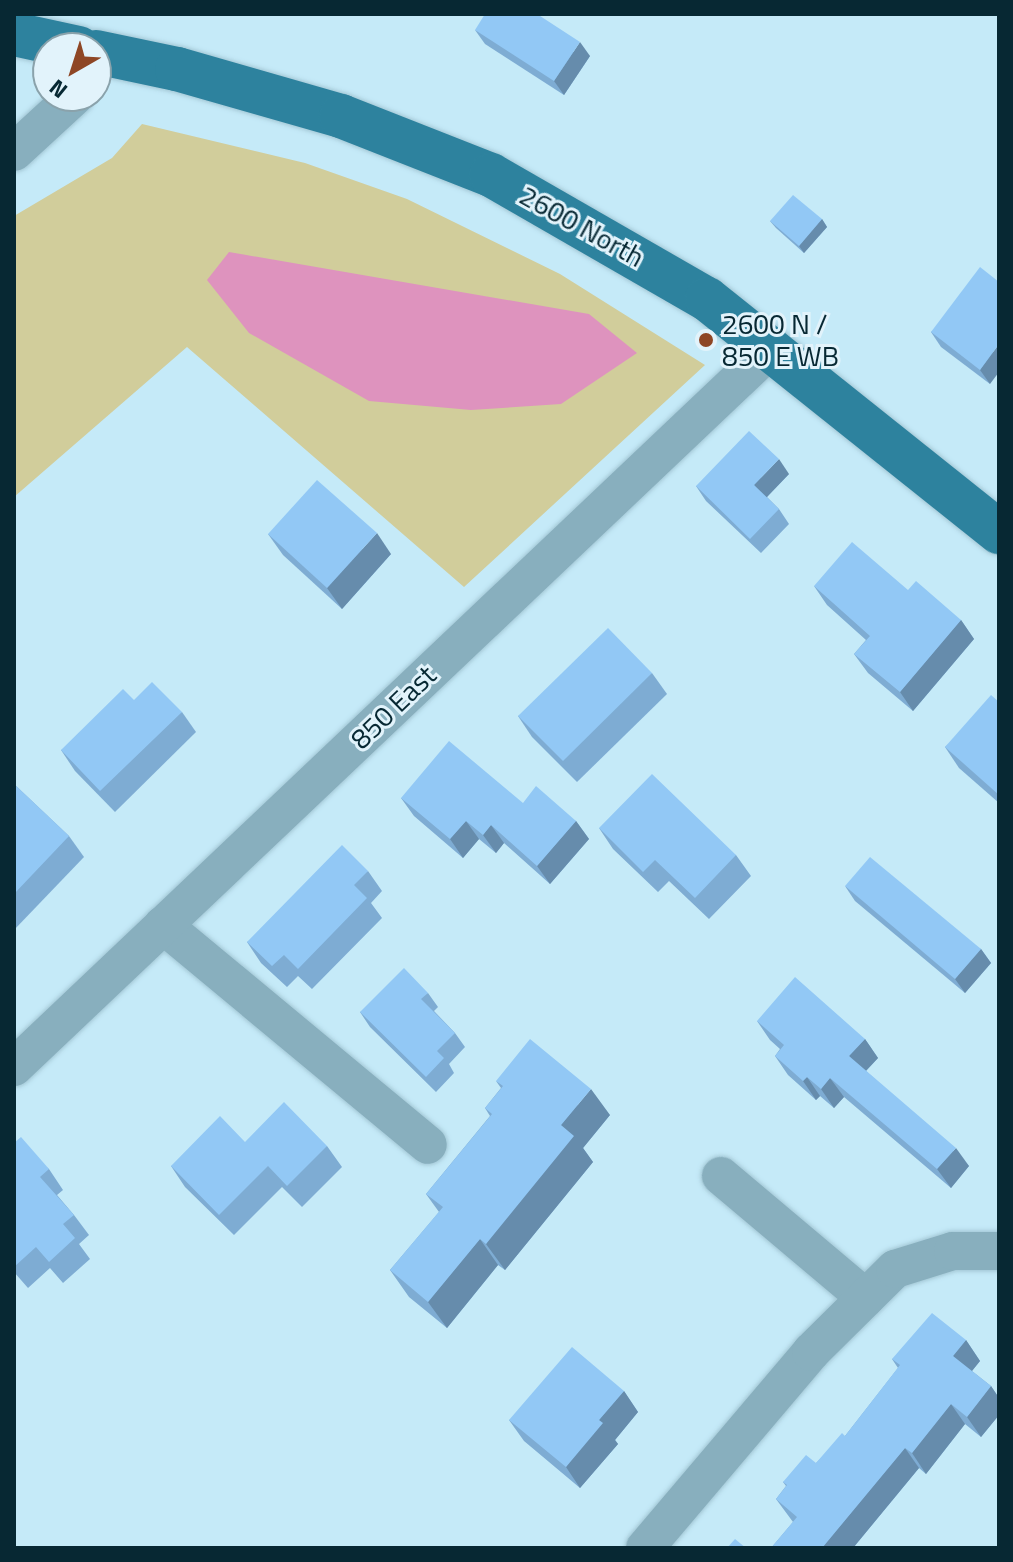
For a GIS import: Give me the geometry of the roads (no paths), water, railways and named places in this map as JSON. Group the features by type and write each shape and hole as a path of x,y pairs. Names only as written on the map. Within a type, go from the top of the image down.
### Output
{"main road":[{"name":"2600 North","path":"112,62 341,116 491,175 607,238 773,347 999,532"}],"street":[{"path":"14,152 58,112"},
{"name":"850 East","path":"14,1067 773,347"},
{"path":"163,925 428,1145"},
{"path":"721,1176 866,1298"},
{"path":"645,1548 811,1352 895,1269 953,1251 999,1251"}],"place":[{"name":"2600 N / 850 E WB","path":"706,340"}]}
